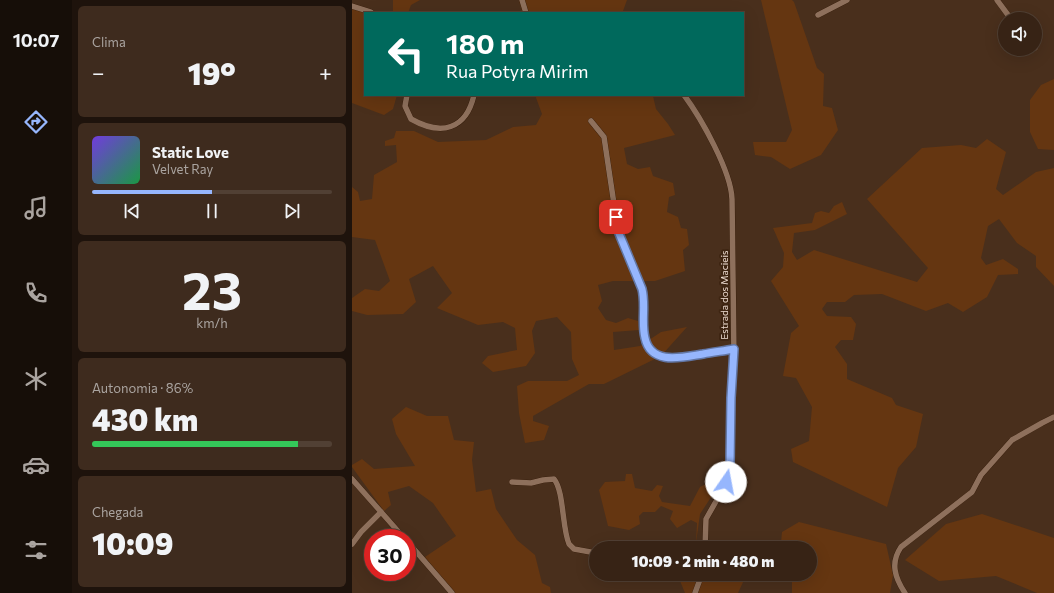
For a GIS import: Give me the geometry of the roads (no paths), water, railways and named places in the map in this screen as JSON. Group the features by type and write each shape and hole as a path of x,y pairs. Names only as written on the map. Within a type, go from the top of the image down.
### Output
{"street":[{"path":"522,0 525,12"},
{"path":"818,15 847,0"},
{"path":"997,0 1006,12"},
{"path":"352,6 371,12"},
{"path":"407,96 405,106 411,119 427,126 437,128 453,126 463,118 468,113 474,96"},
{"name":"Estrada dos Macieis","path":"685,96 695,110 714,145 728,177 732,192 734,349 731,398 730,464 726,482 706,519 705,541"},
{"path":"591,121 604,137 618,231 634,267 643,295 643,329 648,348 658,356 673,359 734,349"},
{"path":"905,593 897,576 895,567 895,558 901,547 972,492 980,475 1012,440 1054,417"},
{"path":"352,479 396,529"},
{"path":"512,482 531,483 551,479 555,481 559,493 567,541 574,549 589,552"},
{"path":"352,544 361,532 382,512"},
{"path":"416,551 452,593"},
{"path":"695,593 699,581"}]}
